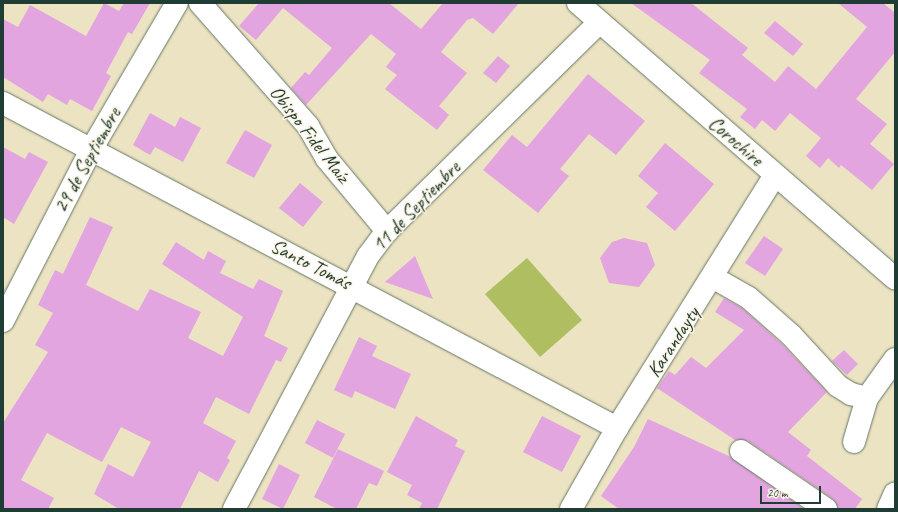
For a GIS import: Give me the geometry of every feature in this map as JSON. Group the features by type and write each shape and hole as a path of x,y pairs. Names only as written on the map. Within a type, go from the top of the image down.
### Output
{"street":[{"name":"29 de Septiembre","path":"3,321 91,150 177,3"},
{"name":"Obispo Fidel Maíz","path":"200,3 308,126 327,159 387,231"},
{"name":"Corochire","path":"578,3 895,280"},
{"name":"11 de Septiembre","path":"234,509 351,285 387,231 600,22"},
{"name":"Santo Tomás","path":"3,103 351,285 617,428"},
{"name":"Karandayty","path":"571,509 617,428 714,278 775,175"},
{"path":"714,278 749,298 791,335 838,386 850,394 867,398"},
{"path":"854,442 867,398 895,359"},
{"path":"740,451 826,509"},
{"path":"888,509 895,492"}],"green space":[{"path":"527,258 582,320 540,357 485,294"}],"building":[{"path":"104,3 119,11 124,3 150,3 132,34 128,32 106,73 111,76 92,111 70,99 67,105 48,94 43,102 3,77 3,19 18,27 30,5 86,36"},
{"path":"259,3 389,3 421,29 443,3 519,3 493,34 473,18 467,20 441,52 467,73 439,106 449,115 437,130 385,89 397,75 386,67 396,54 371,34 306,105 291,88 305,72 309,75 332,48 283,8 256,40 239,26"},
{"path":"631,3 691,3 748,48 742,55 775,82 788,66 816,89 867,27 838,3 883,3 895,13 895,52 856,99 887,124 870,144 894,164 872,190 841,165 839,168 828,158 820,168 806,156 821,138 790,113 775,131 762,120 755,129 740,117 747,109 699,73 710,60"},
{"path":"775,21 803,44 793,56 764,33"},
{"path":"498,56 510,66 496,83 483,73"},
{"path":"588,74 645,121 616,155 589,134 560,169 569,176 538,213 483,170 512,135 527,147"},
{"path":"150,113 175,127 180,117 201,128 183,162 155,147 150,155 133,145"},
{"path":"245,130 272,145 254,178 226,163"},
{"path":"665,143 714,184 675,231 646,207 658,193 638,176"},
{"path":"3,147 25,159 29,152 48,162 14,224 3,217"},
{"path":"300,183 323,202 303,227 279,208"},
{"path":"90,217 113,227 86,285 138,311 150,289 201,312 188,338 223,356 243,317 162,264 176,242 204,260 208,251 226,261 220,273 253,289 259,279 283,291 264,336 288,348 281,362 276,360 249,414 216,397 203,423 236,441 227,458 230,460 218,482 199,471 180,509 119,509 94,494 108,464 133,477 151,442 121,427 102,462 47,433 21,480 54,498 48,509 3,509 3,423 48,352 35,345 53,313 38,305 55,270 63,274"},
{"path":"764,236 783,249 765,276 745,263"},
{"path":"624,238 647,243 655,265 639,287 609,283 600,258 612,242"},
{"path":"415,256 424,278 433,299 385,282"},
{"path":"724,298 742,308 782,344 827,392 788,432 811,450 807,456 862,499 855,509 838,509 833,499 748,441 735,440 657,388 669,371 675,375 691,357 706,368 744,330 715,312"},
{"path":"359,337 377,346 372,356 411,374 395,409 355,391 352,398 334,390"},
{"path":"844,350 858,364 847,375 832,361"},
{"path":"416,416 458,440 455,446 465,451 437,509 419,509 422,503 407,495 412,485 387,472"},
{"path":"542,416 581,436 562,472 523,452"},
{"path":"648,419 731,457 804,509 619,509 601,496 634,447"},
{"path":"317,420 345,434 333,458 305,443"},
{"path":"338,449 384,471 377,486 369,483 356,509 337,509 314,497"},
{"path":"279,464 300,475 283,509 262,499"}]}
